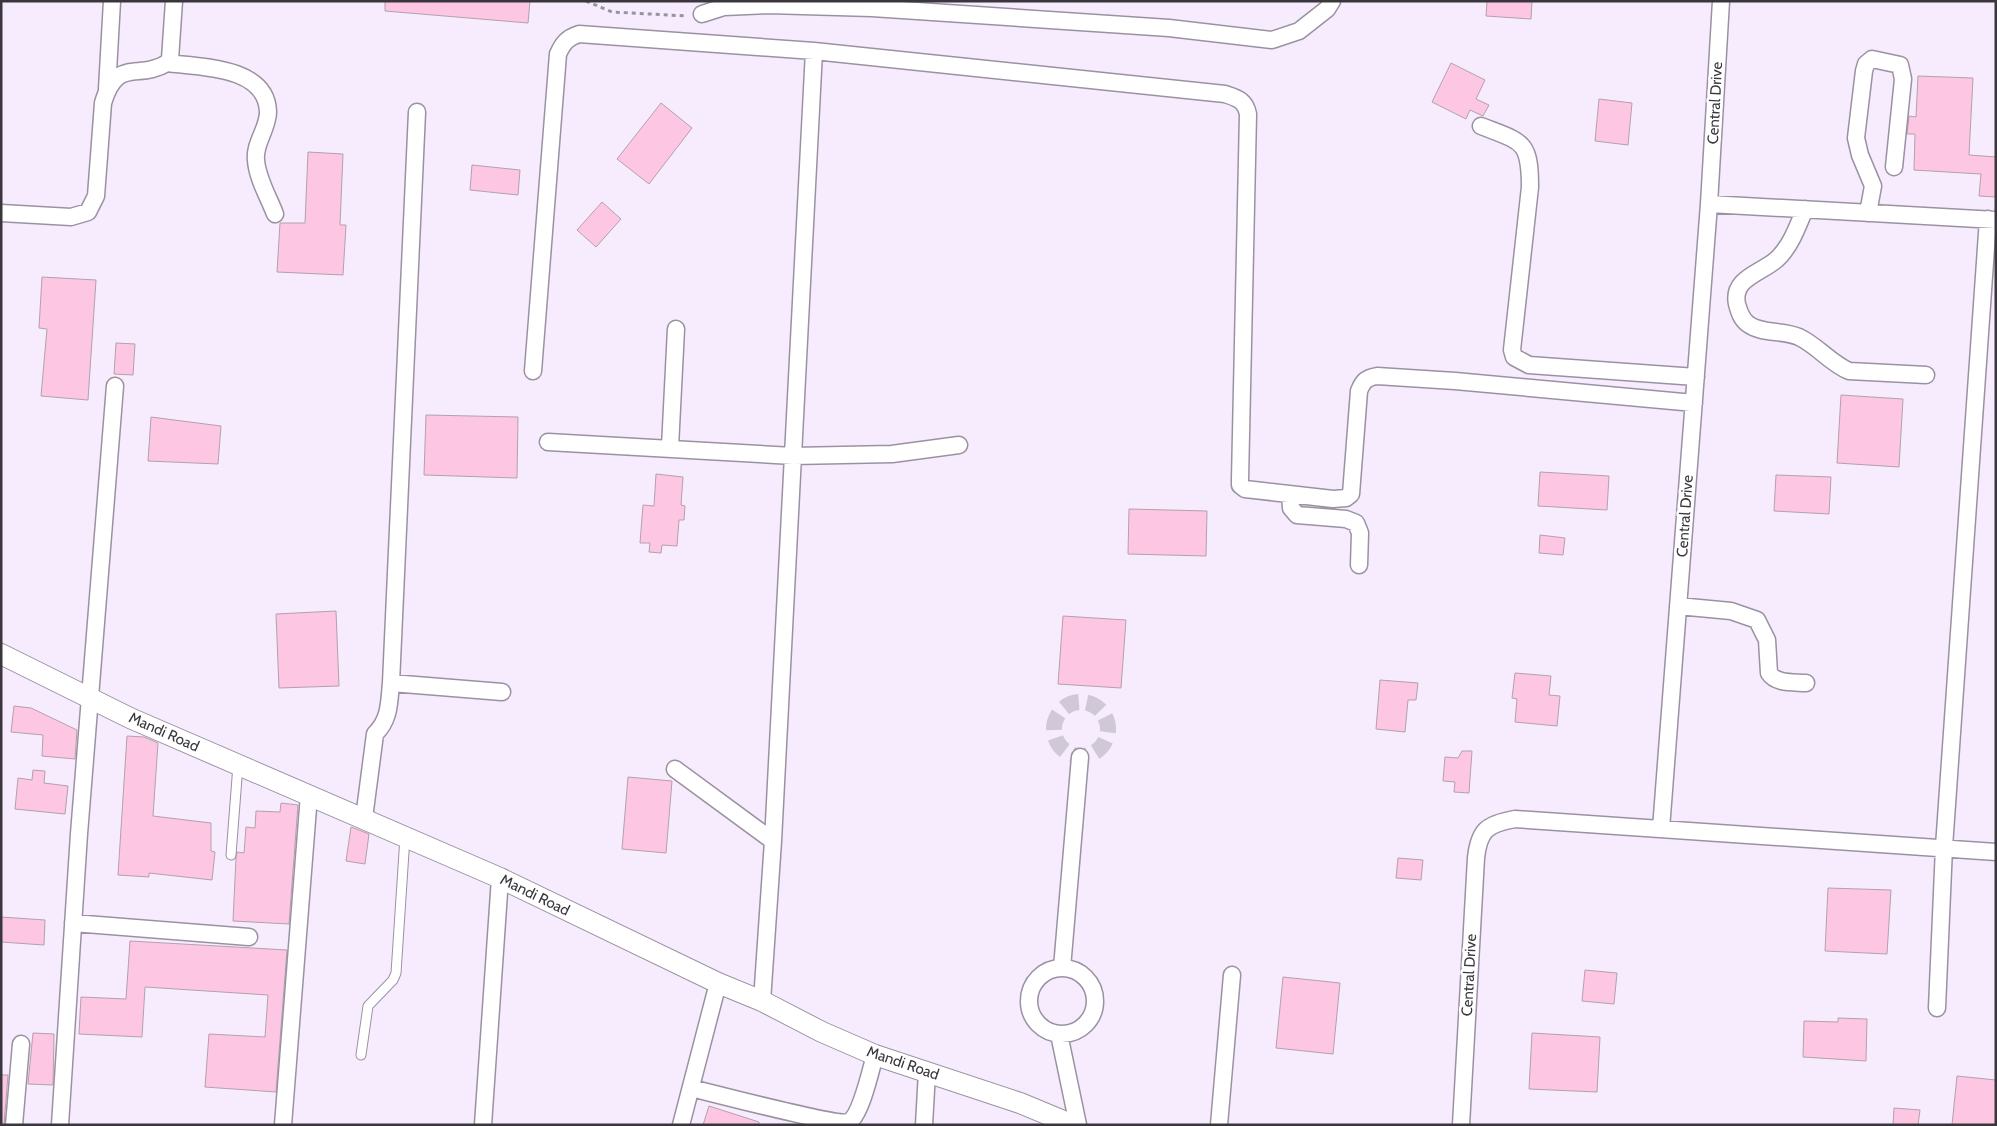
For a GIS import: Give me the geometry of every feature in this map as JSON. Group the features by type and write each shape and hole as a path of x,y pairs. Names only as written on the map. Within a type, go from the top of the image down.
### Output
{"street":[{"path":"1,213 71,217 88,212 96,196 103,103 107,89 112,1"},
{"path":"107,89 115,78 125,73 161,67 167,63 170,59 174,1"},
{"path":"702,14 724,7 768,5 872,8 1169,28 1272,40 1299,31 1327,9 1332,1"},
{"name":"Central Drive","path":"1461,1125 1477,846 1487,828 1493,823 1515,819 1661,829 1709,204 1721,1"},
{"path":"533,371 558,54 563,43 570,37 579,34 814,51 1215,93 1241,100 1246,105 1248,114 1240,485 1246,489 1339,499 1351,494 1359,391 1362,382 1377,376 1455,381 1694,403"},
{"path":"762,1001 773,842 814,51"},
{"path":"1868,213 1873,186 1860,155 1856,138 1864,71 1866,64 1872,60 1900,65 1904,79 1894,167"},
{"path":"167,63 230,71 254,84 264,96 268,112 256,151 256,161 275,214"},
{"path":"364,818 375,734 384,724 388,715 391,683 417,112"},
{"path":"1481,126 1515,139 1526,150 1530,165 1530,187 1512,350 1514,357 1520,362 1529,365 1696,377"},
{"path":"1709,204 1992,219 1944,847 1937,1008"},
{"path":"1805,209 1788,246 1778,258 1752,274 1740,287 1736,299 1740,314 1747,323 1756,328 1800,337 1835,364 1849,371 1926,375"},
{"path":"670,447 676,329"},
{"path":"60,1125 73,923 115,386"},
{"path":"548,442 670,447 793,456 892,454 959,445"},
{"path":"1290,494 1291,508 1297,515 1346,519 1356,523 1360,533 1359,565"},
{"path":"1678,606 1731,611 1758,620 1767,640 1769,673 1772,678 1806,683"},
{"name":"Mandi Road","path":"1,654 90,696 130,718 500,878 718,983 762,1001 822,1032 875,1054 1020,1102 1073,1125"},
{"path":"391,683 502,692"},
{"path":"1062,968 1080,757"},
{"path":"674,769 773,842"},
{"path":"283,1125 309,794"},
{"path":"1661,829 1996,852"},
{"path":"483,1125 500,878"},
{"path":"73,923 250,936"},
{"path":"1062,968 1081,974 1089,982 1095,1002 1092,1013 1079,1028 1070,1033 1059,1034 1041,1026 1034,1019 1029,1000 1036,981 1043,974 1062,968"},
{"path":"1220,1125 1232,975"},
{"path":"680,1125 718,983"},
{"path":"1059,1034 1078,1125"},
{"path":"14,1125 21,1044"},
{"path":"691,1088 814,1122 846,1124 852,1119 859,1107 875,1054"},
{"path":"924,1125 927,1072"}],"lane":[{"path":"232,855 238,764"},
{"path":"361,1055 368,1006 393,980 396,973 405,836"}],"path":[{"path":"586,1 612,12 694,17 702,14"}],"building":[{"path":"385,1 530,1 528,23 385,11"},
{"path":"1487,1 1532,1 1531,19 1486,16"},
{"path":"1451,63 1485,80 1476,99 1489,105 1483,116 1470,110 1466,119 1432,102"},
{"path":"1918,76 1973,78 1969,155 1996,157 1996,197 1979,196 1981,174 1914,170 1915,134 1907,134 1909,116 1916,117"},
{"path":"1599,99 1632,103 1628,145 1595,141"},
{"path":"661,103 692,128 649,184 617,159"},
{"path":"308,152 343,154 340,225 346,225 343,275 277,272 280,223 305,223"},
{"path":"472,165 520,170 518,195 470,190"},
{"path":"602,202 621,219 596,247 577,230"},
{"path":"42,277 96,280 88,400 41,396 47,329 39,328"},
{"path":"116,343 135,344 133,375 114,374"},
{"path":"1841,395 1903,399 1899,467 1837,463"},
{"path":"426,415 518,417 517,478 424,475"},
{"path":"151,417 221,426 218,464 148,461"},
{"path":"1540,472 1609,476 1607,510 1538,506"},
{"path":"656,474 683,477 681,505 685,506 684,520 679,520 677,546 662,545 661,553 649,552 650,543 640,543 643,505 654,506"},
{"path":"1776,475 1831,477 1829,514 1774,511"},
{"path":"1129,509 1207,511 1206,556 1128,554"},
{"path":"1540,535 1565,538 1563,555 1539,553"},
{"path":"336,611 339,686 279,688 276,614"},
{"path":"1063,616 1126,620 1121,688 1058,684"},
{"path":"1515,673 1551,676 1549,695 1560,696 1557,726 1515,722 1517,699 1512,698"},
{"path":"1380,680 1418,683 1416,700 1408,700 1405,732 1376,729"},
{"path":"14,706 31,708 77,730 75,759 42,756 43,735 11,732"},
{"path":"127,736 144,737 158,743 153,816 211,823 211,851 215,852 212,880 149,873 149,877 118,875"},
{"path":"1462,751 1472,751 1469,793 1454,792 1455,782 1443,781 1445,757 1458,758"},
{"path":"33,770 45,771 44,783 68,786 65,814 15,809 18,778 32,780"},
{"path":"628,777 672,781 666,853 622,849"},
{"path":"281,803 298,805 289,924 233,921 236,858 237,852 244,853 246,827 255,828 256,811 280,812"},
{"path":"351,827 369,834 365,864 346,861"},
{"path":"1398,858 1423,860 1421,880 1396,878"},
{"path":"1828,888 1891,890 1887,954 1825,951"},
{"path":"1,917 45,920 44,945 1,942"},
{"path":"130,941 287,950 276,1092 205,1087 209,1034 265,1037 268,995 145,987 142,1037 79,1034 81,997 126,999"},
{"path":"1585,970 1617,973 1614,1004 1582,1001"},
{"path":"1283,977 1340,983 1333,1054 1276,1048"},
{"path":"1838,1018 1867,1019 1866,1061 1803,1057 1804,1021 1838,1022"},
{"path":"33,1033 54,1034 53,1085 28,1084"},
{"path":"1532,1033 1600,1037 1597,1092 1529,1089"},
{"path":"1,1075 8,1075 4,1125 1,1125"},
{"path":"1957,1076 1996,1080 1996,1125 1952,1125"},
{"path":"709,1106 759,1122 759,1125 703,1125"},
{"path":"1894,1108 1920,1110 1918,1125 1893,1125"}],"tunnel":[{"path":"1076,702 1086,702 1096,706 1104,714 1108,729 1104,744 1096,752 1086,756 1076,756 1066,752 1058,744 1054,734 1054,724 1058,714 1066,706 1076,702"}]}
